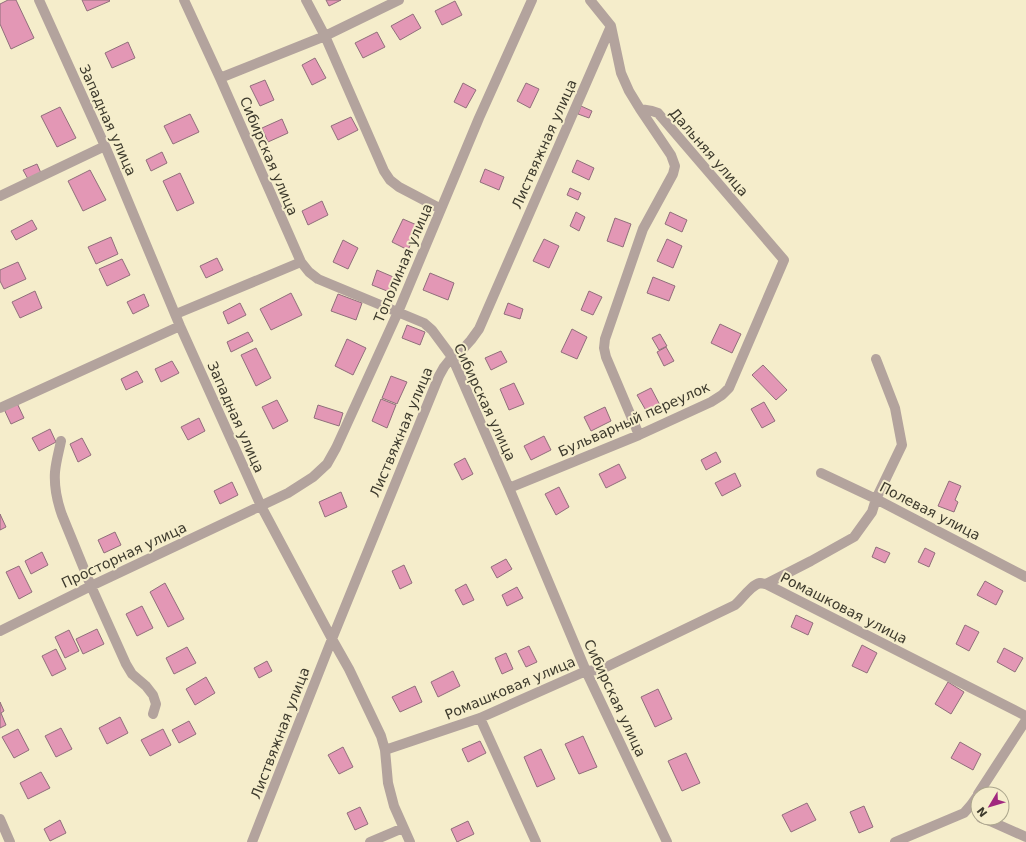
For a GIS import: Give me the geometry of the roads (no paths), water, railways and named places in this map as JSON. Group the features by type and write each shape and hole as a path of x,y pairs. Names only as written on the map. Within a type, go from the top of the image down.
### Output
{"street":[{"name":"Западная улица","path":"39,0 105,146 180,326 261,506 353,675 381,736 385,750 388,783 394,806 410,842"},
{"name":"Сибирская улица","path":"184,0 301,262 309,272 318,279 424,323 432,330 452,357 586,671 667,842"},
{"path":"306,0 325,36 384,171 390,180 399,187 441,209"},
{"path":"220,78 325,36 399,0"},
{"name":"Тополиная улица","path":"261,506 288,493 313,477 327,464 336,448 398,312 482,111 532,0"},
{"path":"590,0 611,26 621,73 628,91 671,155 675,166 673,174 643,229 605,339 604,348 606,357 640,435"},
{"name":"Листвяжная улица","path":"252,842 332,638 438,376 452,357 472,340 479,328 611,26"},
{"name":"Дальняя улица","path":"640,109 652,110 658,113 784,260"},
{"path":"0,196 105,146"},
{"name":"Бульварный переулок","path":"509,488 640,435 722,396 729,388 784,260"},
{"path":"176,314 301,262"},
{"path":"0,408 180,326"},
{"path":"766,584 854,537 872,512 876,499 902,446 895,408 876,359"},
{"path":"61,441 55,472 58,503 62,515 91,586 126,664 132,674 146,686 153,695 156,704 153,714"},
{"name":"Полевая улица","path":"821,473 876,499 1026,577"},
{"name":"Просторная улица","path":"0,631 91,586 261,506"},
{"name":"Ромашковая улица","path":"385,750 480,718 586,671 604,668 735,605 752,587 760,583 766,584 1026,716"},
{"path":"480,718 536,842"},
{"path":"983,786 1026,720"},
{"path":"895,842 964,813 970,806"},
{"path":"964,813 970,815"},
{"path":"0,819 10,842"},
{"path":"1001,826 1026,837"},
{"path":"370,842 403,828"}]}
